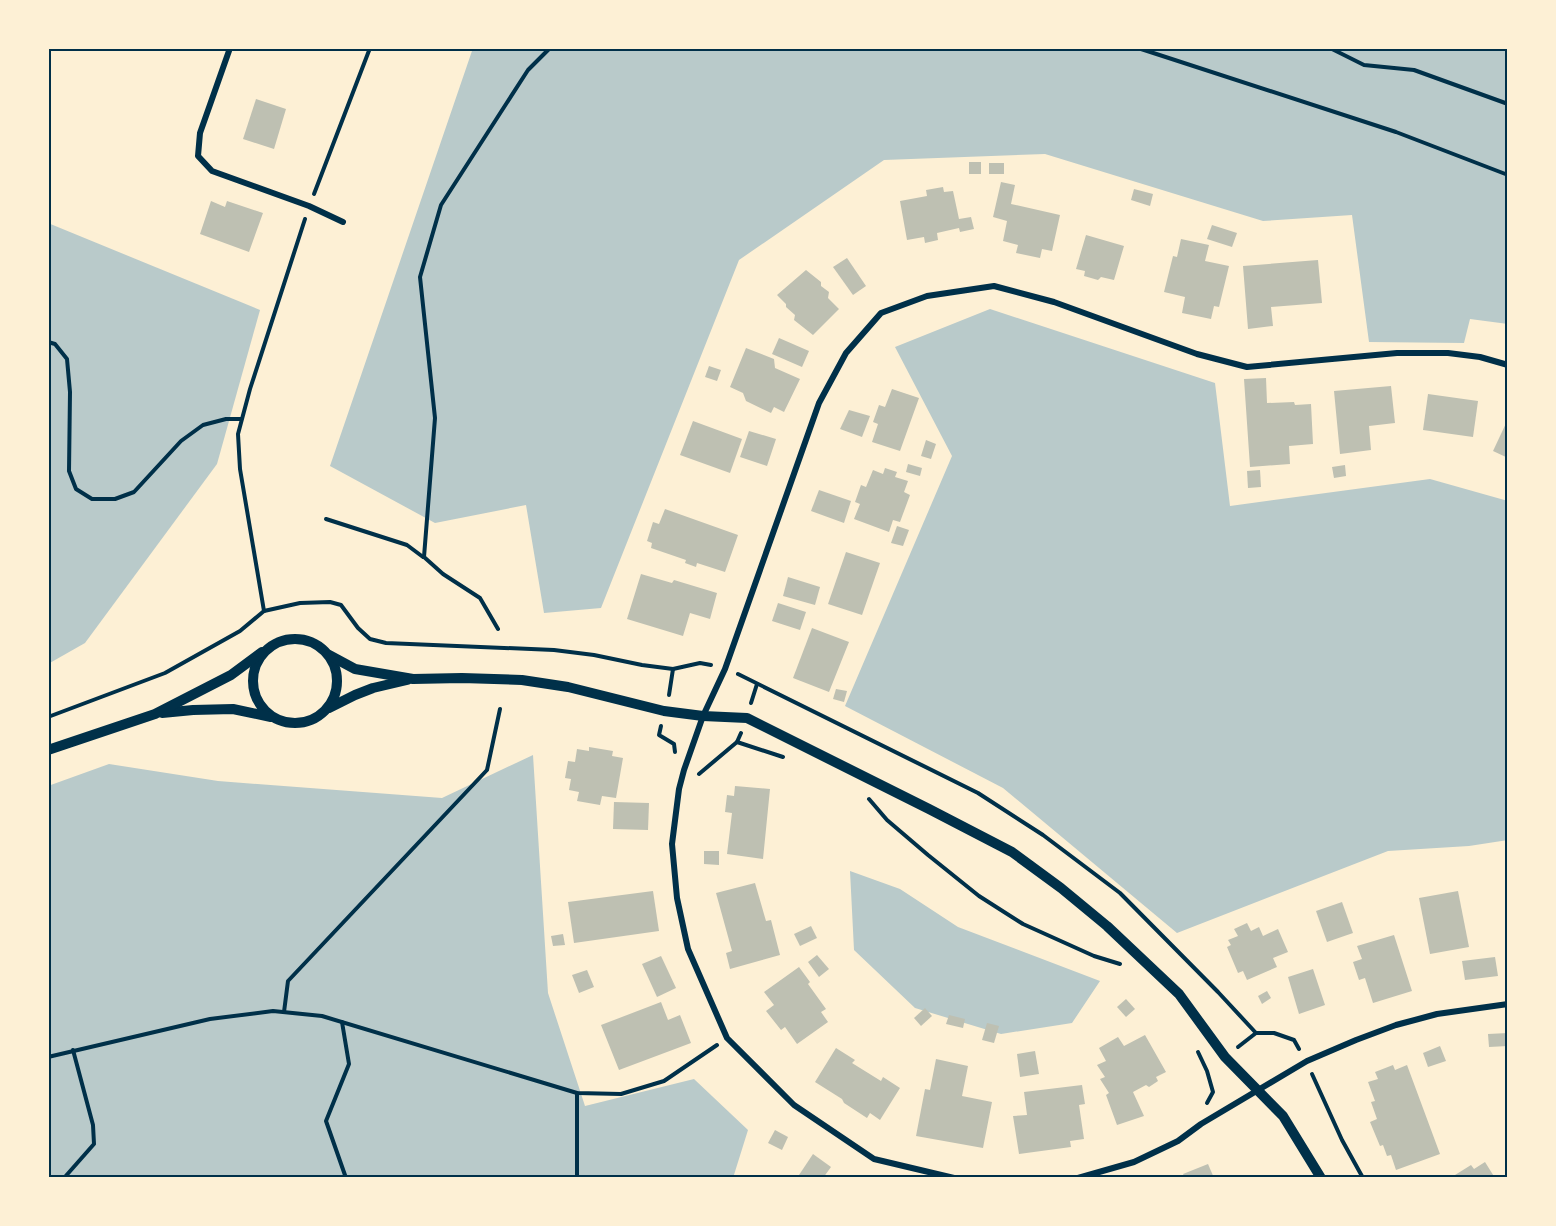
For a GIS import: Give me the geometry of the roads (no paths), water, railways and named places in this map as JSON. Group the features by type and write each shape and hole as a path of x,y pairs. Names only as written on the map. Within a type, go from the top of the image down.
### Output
{"street":[{"path":"230,48 200,134 198,156 212,171 309,206 343,222"},
{"path":"954,1178 874,1159 794,1105 727,1038 688,949 677,898 672,844 679,789 684,770 703,716 725,669 819,403 846,353 881,313 927,296 994,286 1054,302 1197,354 1247,367 1397,353 1448,353 1480,357 1508,365"},
{"path":"48,750 155,714 231,675 269,647 284,640 297,638 319,646 329,655 354,669 413,679 522,680 568,687 664,711 747,718 929,808 1011,852 1061,888 1107,926 1179,994 1225,1057 1283,1116 1321,1178"},
{"path":"269,647 259,658 253,674 254,688 259,702 266,711 278,719"},
{"path":"327,708 334,696 337,682 335,667 329,655"},
{"path":"155,714 233,709 292,723 305,722 317,717 327,708 355,695 373,688 413,679"},
{"path":"1078,1178 1134,1162 1178,1141 1201,1124 1307,1061 1356,1040 1396,1025 1437,1014 1508,1004"}]}
